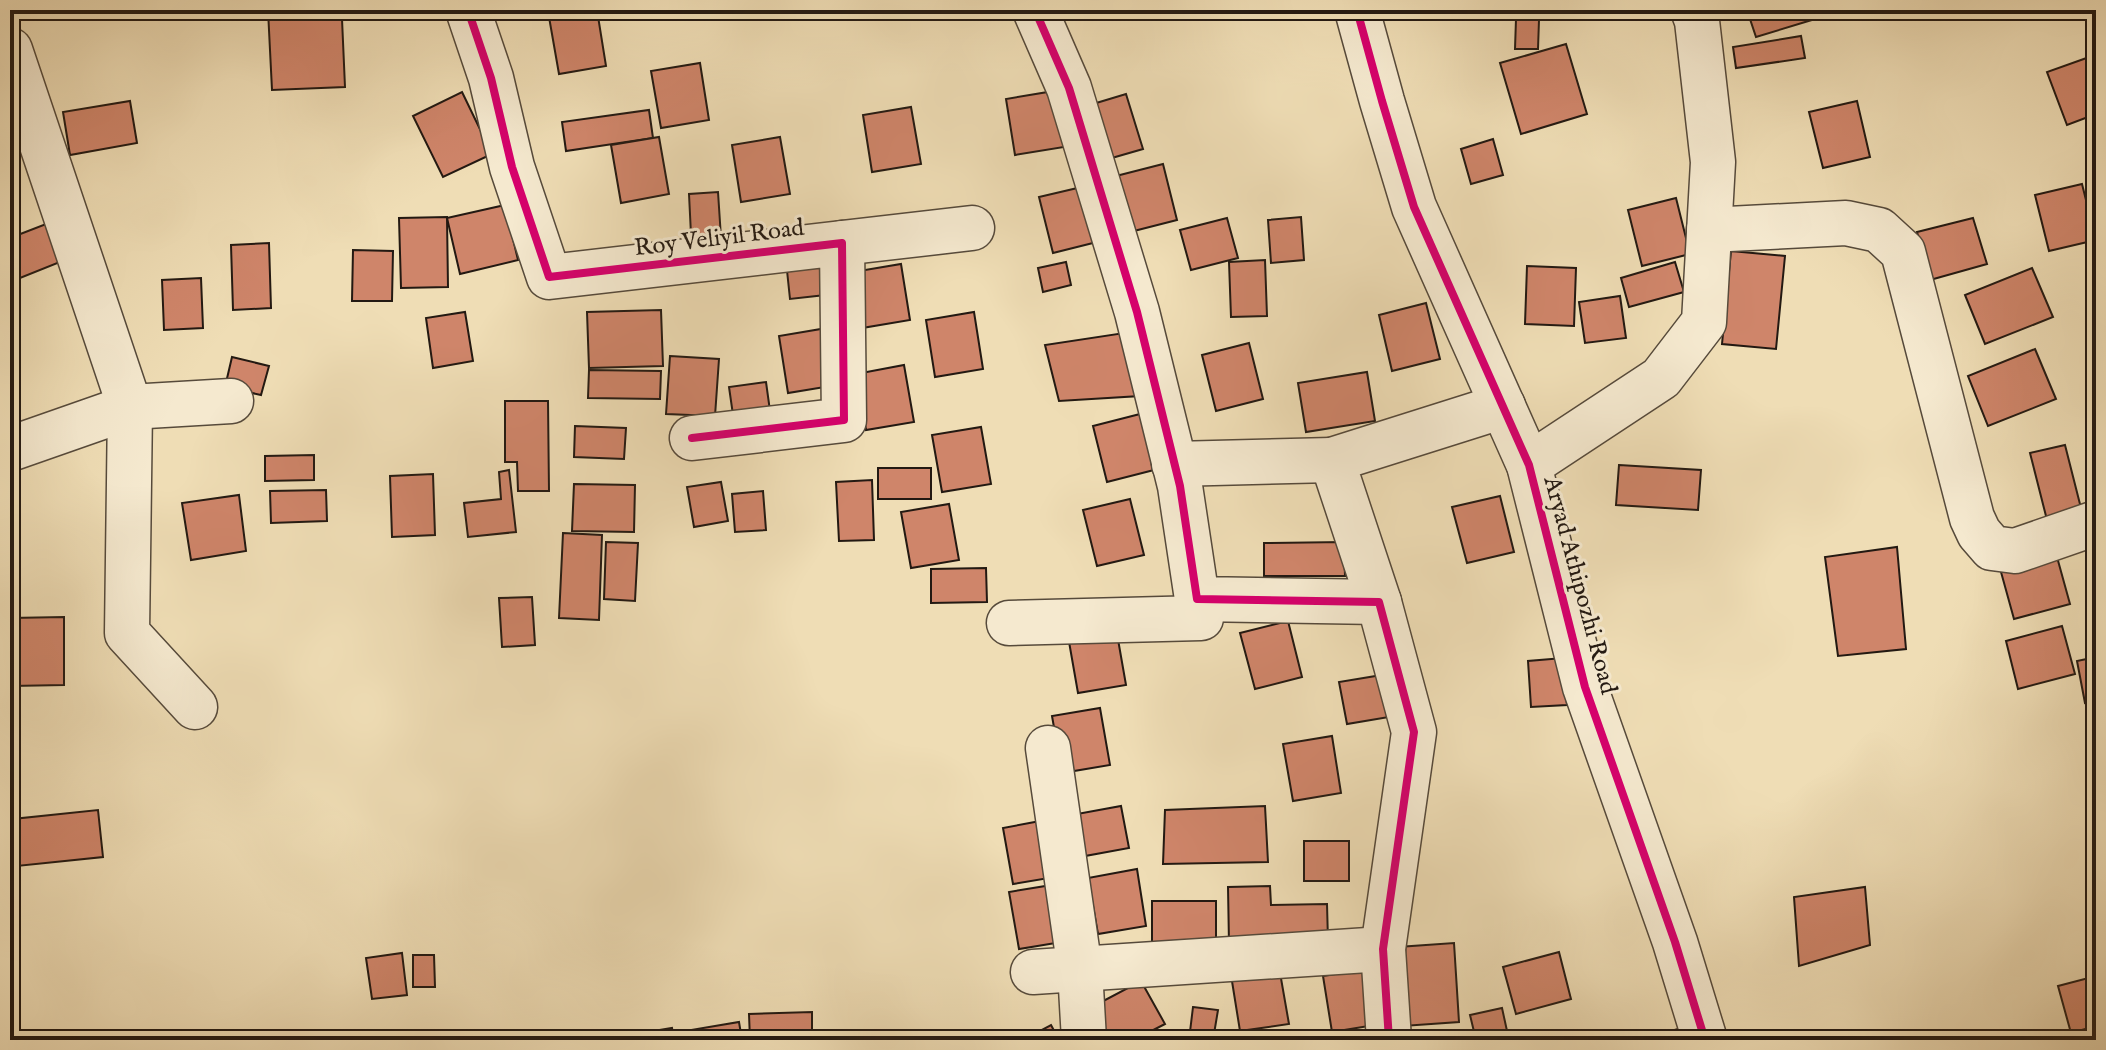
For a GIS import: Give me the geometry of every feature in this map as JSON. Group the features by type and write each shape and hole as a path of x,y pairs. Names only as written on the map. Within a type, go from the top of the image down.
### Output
{"street":[{"name":"Roy Veliyil Road","path":"468,10 491,78 512,167 549,277 842,243"},
{"path":"1009,623 1201,618 1180,486 1137,312 1069,88 1035,10"},
{"name":"Aryad Athipozhi Road","path":"1357,10 1414,207 1529,465 1585,687 1675,942 1705,1040"},
{"path":"1529,465 1661,378 1704,322 1713,162 1697,21 1693,10"},
{"path":"10,50 130,407 127,633 195,707"},
{"path":"1709,230 1846,223 1879,230 1903,252 1972,518 1979,533 1992,548 2015,551 2096,523"},
{"path":"692,438 844,420 842,243 972,228"},
{"path":"10,449 130,407 231,401"},
{"path":"1174,464 1332,460 1503,406"},
{"path":"1332,460 1379,602 1414,732 1383,949 1389,1040"},
{"path":"1197,599 1379,602"},
{"path":"1048,748 1080,970 1084,1040"},
{"path":"1033,972 1383,949"}],"building":[{"path":"268,10 307,10 307,20 342,19 345,87 272,90"},
{"path":"597,10 606,66 559,74 549,17"},
{"path":"1747,10 1812,10 1815,19 1756,37"},
{"path":"1516,19 1539,20 1538,49 1515,49"},
{"path":"1801,36 1805,58 1736,68 1733,47"},
{"path":"1566,44 1587,114 1521,134 1500,63"},
{"path":"2095,55 2096,114 2067,125 2047,72"},
{"path":"700,63 709,120 661,128 651,71"},
{"path":"1054,91 1064,147 1015,155 1006,99"},
{"path":"462,92 492,154 443,177 413,116"},
{"path":"1126,94 1143,149 1098,162 1083,107"},
{"path":"130,101 137,143 70,155 63,112"},
{"path":"1857,101 1870,157 1823,168 1809,112"},
{"path":"911,107 921,164 872,172 863,115"},
{"path":"649,110 653,138 566,151 562,122"},
{"path":"659,137 669,194 621,203 611,145"},
{"path":"780,137 790,194 741,202 732,145"},
{"path":"1493,139 1503,175 1471,184 1461,149"},
{"path":"1163,164 1177,220 1130,232 1116,176"},
{"path":"2082,184 2096,240 2049,251 2035,195"},
{"path":"1086,186 1101,241 1053,253 1039,197"},
{"path":"718,192 722,253 692,255 689,194"},
{"path":"1676,198 1690,254 1642,266 1628,210"},
{"path":"505,205 518,260 460,274 447,218"},
{"path":"447,217 448,287 401,288 399,218"},
{"path":"1301,217 1304,260 1271,263 1268,220"},
{"path":"1227,218 1238,258 1191,270 1180,230"},
{"path":"1973,218 1987,264 1930,280 1917,232"},
{"path":"46,224 60,262 10,282 10,238"},
{"path":"269,243 271,308 233,310 231,245"},
{"path":"353,250 393,251 392,301 352,301"},
{"path":"1731,251 1785,256 1776,349 1722,344"},
{"path":"829,257 834,294 790,299 786,261"},
{"path":"1265,260 1267,316 1231,317 1229,262"},
{"path":"1066,262 1071,285 1043,292 1038,268"},
{"path":"1675,262 1684,292 1629,307 1621,278"},
{"path":"901,264 910,320 862,328 853,272"},
{"path":"1527,266 1576,268 1574,326 1525,324"},
{"path":"2032,268 2053,317 1985,344 1965,295"},
{"path":"201,278 203,328 164,330 162,280"},
{"path":"1620,296 1626,338 1585,343 1579,302"},
{"path":"1426,303 1440,359 1392,371 1379,315"},
{"path":"661,310 663,366 589,368 587,312"},
{"path":"465,312 473,361 433,368 426,318"},
{"path":"974,312 983,369 935,377 926,320"},
{"path":"827,328 837,385 788,393 779,336"},
{"path":"1124,333 1140,396 1059,401 1045,345"},
{"path":"1249,343 1263,399 1216,411 1202,355"},
{"path":"2035,349 2056,399 1988,426 1968,376"},
{"path":"670,356 719,359 715,416 666,414"},
{"path":"232,357 269,366 261,395 225,387"},
{"path":"904,365 914,422 866,430 856,374"},
{"path":"589,370 661,371 660,399 588,398"},
{"path":"1367,372 1375,421 1306,432 1298,383"},
{"path":"766,382 771,418 734,422 729,387"},
{"path":"505,401 548,401 549,491 518,491 517,462 505,462"},
{"path":"1140,414 1154,470 1107,482 1093,426"},
{"path":"575,426 626,428 624,459 574,457"},
{"path":"981,427 991,484 942,492 932,435"},
{"path":"2065,445 2082,512 2047,520 2030,453"},
{"path":"314,455 314,480 265,481 265,456"},
{"path":"1619,465 1701,470 1698,510 1616,505"},
{"path":"878,468 931,468 931,499 878,499"},
{"path":"509,470 516,532 468,537 464,503 501,499 499,472"},
{"path":"433,474 435,535 392,537 390,476"},
{"path":"872,480 874,540 839,541 836,482"},
{"path":"721,482 728,521 694,527 687,487"},
{"path":"574,484 635,485 634,532 572,531"},
{"path":"326,490 327,521 271,523 270,491"},
{"path":"763,491 766,530 735,532 732,494"},
{"path":"239,495 246,551 191,560 182,503"},
{"path":"1500,496 1514,552 1467,563 1452,507"},
{"path":"1130,499 1144,555 1097,566 1083,510"},
{"path":"949,504 959,560 911,568 901,512"},
{"path":"563,533 602,535 599,620 559,618"},
{"path":"606,542 638,543 635,601 604,599"},
{"path":"1344,542 1345,576 1264,576 1264,543"},
{"path":"1897,547 1906,649 1838,656 1825,557"},
{"path":"2057,557 2070,604 2014,619 2001,572"},
{"path":"986,568 987,602 931,603 931,569"},
{"path":"532,597 535,645 502,647 499,598"},
{"path":"64,617 64,685 11,686 10,618"},
{"path":"1288,621 1302,677 1255,689 1240,633"},
{"path":"2062,626 2075,674 2018,689 2006,641"},
{"path":"1116,628 1126,685 1078,693 1068,636"},
{"path":"2096,657 2096,701 2085,703 2077,661"},
{"path":"1563,658 1567,705 1531,707 1528,661"},
{"path":"1388,674 1395,716 1347,724 1339,682"},
{"path":"1100,708 1110,765 1062,773 1052,716"},
{"path":"2089,732 2096,732 2096,782 2092,782"},
{"path":"1332,736 1341,793 1293,801 1283,744"},
{"path":"1121,806 1129,848 1085,856 1077,814"},
{"path":"1265,806 1268,862 1163,864 1165,810"},
{"path":"98,810 103,857 17,866 13,819"},
{"path":"1051,819 1061,876 1013,884 1003,828"},
{"path":"1304,841 1349,841 1349,881 1304,881"},
{"path":"1137,869 1146,926 1098,934 1088,878"},
{"path":"1058,884 1068,941 1019,949 1009,892"},
{"path":"1270,886 1271,905 1327,904 1328,941 1229,944 1228,887"},
{"path":"1865,887 1870,945 1799,966 1794,897"},
{"path":"1152,901 1216,901 1216,946 1152,946"},
{"path":"1454,943 1459,1022 1403,1026 1398,947"},
{"path":"1559,952 1571,999 1516,1014 1503,967"},
{"path":"402,953 407,995 372,999 366,958"},
{"path":"413,955 434,955 435,987 413,987"},
{"path":"1279,967 1289,1024 1240,1031 1231,975"},
{"path":"1371,968 1381,1024 1332,1032 1323,976"},
{"path":"2096,976 2096,1026 2071,1033 2058,986"},
{"path":"1141,981 1165,1024 1134,1040 1108,1040 1090,1008"},
{"path":"1193,1007 1218,1010 1213,1040 1189,1040"},
{"path":"1502,1008 1509,1040 1476,1040 1470,1015"},
{"path":"812,1012 812,1040 750,1040 749,1014"},
{"path":"739,1022 742,1040 693,1040 691,1030"},
{"path":"1051,1025 1059,1040 1023,1040"},
{"path":"1689,1026 1693,1040 1638,1040"},
{"path":"672,1028 674,1040 624,1040 623,1036"},
{"path":"1465,1035 1465,1040 1403,1040 1403,1039"}],"cycle path":[{"path":"468,10 491,78 512,167 549,277 842,243 844,420 692,438"},
{"path":"1035,10 1069,88 1137,312 1180,486 1197,599 1379,602 1414,732 1383,949 1389,1040"},
{"path":"1357,10 1414,207 1529,465 1585,687 1675,942 1705,1040"}]}
